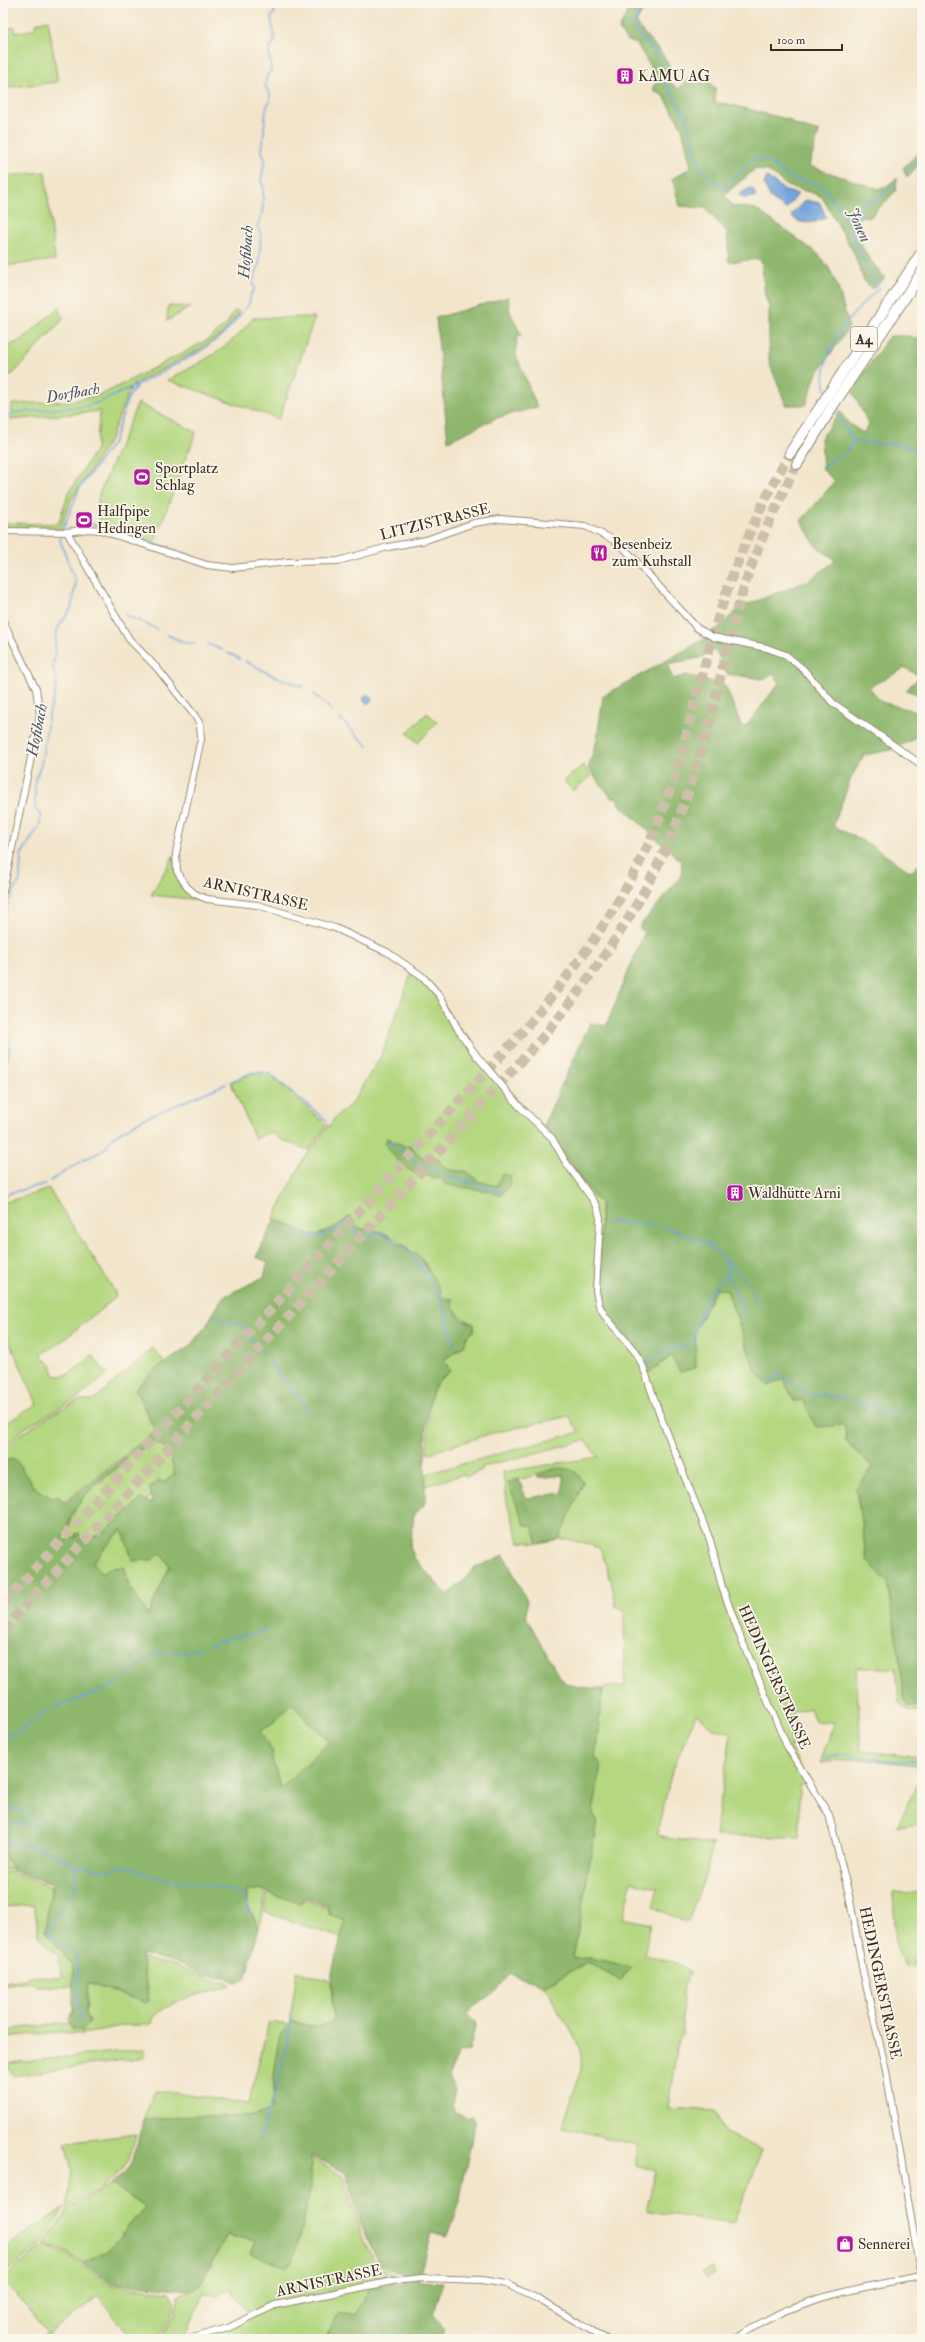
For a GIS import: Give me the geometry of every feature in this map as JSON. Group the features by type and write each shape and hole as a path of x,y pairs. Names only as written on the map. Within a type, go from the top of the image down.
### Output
{"highway":[{"name":"A4","path":"792,450 922,252"},
{"name":"A4","path":"799,461 838,398 922,272"}],"street":[{"name":"LITZISTRASSE","path":"67,532 89,529 100,530 207,565 233,568 287,562 338,561 388,547 426,540 489,520 535,521 585,526 601,533 624,548 697,628 713,637 776,650 786,655 803,669 833,703 922,765"},
{"path":"3,531 67,532"},
{"name":"ARNISTRASSE","path":"67,532 126,634 157,668 200,724 201,739 176,853 177,871 187,887 207,899 257,905 335,928 375,946 409,966 434,987 463,1037 495,1078 519,1106 552,1138"},
{"path":"3,621 36,690 40,715 3,891"},
{"name":"HEDINGERSTRASSE","path":"552,1138 565,1161 597,1206 600,1218 596,1291 599,1305 605,1316 637,1354 644,1369 658,1410 710,1540 722,1587 740,1636 787,1746 829,1815 849,1895 863,1972 887,2077 921,2276"},
{"path":"735,2339 772,2316 810,2300 921,2276"},
{"name":"ARNISTRASSE","path":"188,2339 228,2328 275,2306 328,2296 367,2286 423,2278 482,2280 517,2288 606,2339"}],"green space":[{"path":"632,3 647,3 636,23 664,56 670,69 669,81 678,89 699,71 715,88 715,103 728,104 790,120 793,124 819,132 809,166 879,189 884,188 897,178 896,191 869,218 860,216 858,234 860,242 868,257 885,278 872,289 864,281 854,253 822,197 788,186 768,171 755,169 724,195 733,206 756,209 817,253 829,268 838,287 849,327 816,375 806,405 786,405 769,362 769,306 765,296 761,259 729,262 727,232 705,208 680,206 672,179 691,167 682,128 664,96 653,90 653,86 657,83 651,68 637,44 626,40 619,29"},
{"path":"48,20 58,82 3,88 3,29 15,27 16,33 34,29 36,23"},
{"path":"922,149 922,162 907,177 903,168"},
{"path":"45,172 55,260 3,266 3,176"},
{"path":"508,297 510,312 521,335 517,337 516,355 537,407 496,418 448,441 436,318"},
{"path":"60,306 60,314 64,318 13,374 3,376 3,349 23,339"},
{"path":"168,306 191,307 167,321"},
{"path":"235,310 240,312 223,333 202,348 134,384 128,393 110,440 71,500 60,529 4,527 3,523 58,524 68,494 96,449 100,411 11,420 12,404 72,401 103,394 206,341 226,325"},
{"path":"315,317 279,419 167,380 203,361 224,347 244,329 253,318"},
{"path":"889,336 908,336 922,341 922,696 906,690 920,676 905,668 869,687 881,702 922,713 922,735 891,750 864,755 851,778 833,826 867,843 911,872 922,861 922,1706 908,1706 903,1699 903,1684 888,1582 867,1561 856,1489 873,1467 846,1442 845,1425 816,1427 803,1400 794,1401 783,1379 769,1386 756,1372 727,1290 716,1288 695,1330 696,1368 680,1372 671,1356 648,1373 640,1353 609,1318 600,1298 601,1203 595,1198 543,1126 590,1023 606,1026 644,933 639,927 679,879 682,872 681,861 618,803 618,798 612,798 588,769 597,740 603,696 708,637 741,607 808,581 834,562 834,559 816,546 801,521 835,481 823,470 821,438 840,411 848,423 863,433 869,425 852,390","holes":["715,650 727,674 763,679 774,673 779,683 748,724 742,727 725,685 686,675 673,679 667,664 700,658"]},
{"name":"Sportplatz Schlag","path":"138,403 196,432 154,543 103,523 96,515 99,494"},
{"path":"427,713 437,722 418,743 407,733"},
{"path":"583,765 590,776 573,791 564,781"},
{"path":"174,855 176,870 180,881 200,900 151,895"},
{"path":"413,969 434,987 459,1031 541,1127 595,1198 601,1203 599,1282 640,1353 648,1373 671,1356 696,1368 695,1330 717,1287 727,1290 756,1372 769,1386 783,1379 794,1401 803,1400 845,1424 846,1442 873,1467 856,1489 867,1561 888,1582 903,1684 903,1699 908,1706 922,1706 922,1712 908,1710 899,1703 896,1668 856,1668 861,1751 922,1757 922,1767 919,1765 857,1759 820,1763 834,1722 815,1722 810,1708 793,1712 797,1738 794,1746 790,1746 808,1783 799,1787 799,1837 715,1836 731,1734 711,1727 696,1714 672,1771 657,1834 671,1839 713,1844 706,1874 687,1923 653,1907 658,1888 631,1882 623,1918 651,1924 644,1955 672,1961 689,1972 683,1991 682,2035 678,2040 668,2108 716,2111 724,2132 762,2150 734,2223 646,2211 656,2171 636,2165 636,2145 563,2127 581,2069 581,2057 578,2045 571,2030 557,2009 548,1991 543,1986 588,1962 621,1980 631,1967 591,1958 573,1959 597,1820 593,1813 601,1764 595,1757 603,1689 604,1687 625,1686 624,1610 616,1607 612,1584 600,1548 568,1539 559,1539 583,1483 556,1469 508,1483 532,1524 538,1543 519,1542 507,1502 503,1472 598,1457 585,1440 482,1467 482,1470 466,1477 464,1474 426,1486 426,1474 579,1432 569,1416 489,1434 427,1454 430,1399 437,1383 450,1371 444,1360 465,1345 466,1339 474,1330 474,1324 461,1316 441,1298 440,1290 426,1264 398,1240 382,1232 357,1228 350,1217 326,1233 314,1236 274,1218 304,1158 334,1119 352,1103 381,1056"},
{"path":"253,1073 268,1073 327,1125 308,1150 280,1139 273,1133 267,1133 255,1139 231,1083"},
{"path":"387,1138 406,1147 410,1145 421,1156 432,1162 438,1158 443,1166 450,1170 467,1171 478,1181 497,1186 502,1174 511,1176 508,1189 503,1191 501,1196 488,1191 446,1185 440,1178 436,1179 430,1176 415,1173 401,1164 394,1156 385,1144"},
{"path":"49,1189 114,1290 116,1297 56,1346 43,1353 42,1356 51,1365 54,1375 59,1376 69,1373 92,1355 107,1374 80,1396 25,1428 3,1447 3,1425 37,1404 3,1326 3,1203"},
{"path":"350,1217 357,1228 382,1232 420,1257 441,1290 441,1298 453,1299 452,1306 462,1320 474,1324 474,1330 466,1338 465,1344 444,1360 450,1371 439,1380 431,1395 428,1409 425,1442 425,1504 414,1514 410,1547 415,1559 447,1595 462,1582 474,1568 504,1555 527,1601 526,1617 558,1674 566,1684 578,1687 603,1689 595,1757 601,1764 593,1813 597,1820 573,1959 591,1958 631,1967 621,1980 588,1962 543,1986 536,1982 511,1974 496,1990 467,2014 476,2023 469,2051 459,2052 448,2078 455,2089 452,2105 456,2113 467,2117 472,2115 475,2122 460,2198 447,2236 431,2232 418,2281 443,2282 432,2315 445,2329 440,2339 325,2339 339,2312 357,2315 368,2289 404,2283 405,2276 379,2264 360,2221 346,2173 311,2156 311,2187 294,2259 287,2267 250,2254 255,2241 227,2235 198,2286 192,2290 111,2283 83,2263 106,2252 145,2207 111,2184 129,2167 133,2160 143,2120 194,2116 245,2116 271,2110 274,2073 279,2045 282,2034 290,2020 316,2028 333,2021 332,1973 345,1921 329,1914 328,1907 305,1897 301,1904 260,1889 247,1891 247,1904 259,1928 245,1979 237,1983 225,1977 205,1976 178,1963 141,1954 149,2001 146,2003 88,1983 86,2012 90,2022 83,2031 72,2029 68,2019 73,2010 73,1966 45,1931 52,1884 14,1871 3,1854 3,1462 10,1459 15,1459 34,1487 52,1498 59,1496 65,1503 126,1456 126,1461 86,1495 73,1512 63,1538 65,1540 70,1537 76,1537 75,1534 79,1533 81,1539 100,1536 141,1499 152,1503 150,1488 159,1480 163,1483 175,1474 168,1449 153,1441 133,1455 132,1451 158,1431 152,1425 135,1389 155,1370 190,1346 206,1326 223,1297 264,1277 268,1262 256,1257 275,1219 306,1233 313,1234 320,1234 328,1231","holes":["122,1529 133,1561 152,1560 161,1553 170,1566 148,1615 129,1585 124,1567 110,1568 101,1574 93,1562","293,1703 306,1720 330,1741 281,1788 272,1759 273,1752 260,1732 275,1721"]},
{"path":"153,1348 166,1364 155,1370 150,1394 150,1417 152,1424 157,1430 64,1502 41,1493 25,1476 21,1465 5,1460 3,1462 3,1451 20,1435 49,1416 79,1400 93,1401"},
{"path":"153,1441 168,1449 175,1474 163,1483 159,1480 150,1487 151,1496 146,1501 141,1499 106,1530 85,1540 75,1539 67,1533 76,1508 89,1491 126,1461 126,1456 132,1451 133,1454"},
{"path":"556,1468 576,1472 583,1483 559,1539 538,1543 532,1525 525,1525 508,1483 518,1478 526,1498 563,1493 563,1475 538,1478 538,1474"},
{"path":"122,1529 161,1553 170,1566 148,1615 129,1585 124,1567 101,1574 93,1562"},
{"path":"293,1703 306,1720 330,1741 281,1789 272,1759 259,1732 275,1721"},
{"path":"922,1773 922,1824 897,1827"},
{"path":"5,1853 14,1871 3,1869"},
{"path":"3,1872 12,1873 51,1887 45,1931 73,1966 73,1987 36,1986 30,1981 3,1985 3,1982 25,1979 29,1976 61,1977 59,1957 39,1936 34,1905 3,1907 5,1898 3,1894"},
{"path":"260,1889 266,1891 259,1928 247,1904 246,1891"},
{"path":"922,1891 922,1953 916,1954 913,1966 905,1967 896,1945 893,1892 916,1893"},
{"path":"268,1892 301,1904 304,1899 328,1909 329,1914 346,1921 341,1938 264,1912"},
{"path":"141,1957 156,1962 175,1965 206,1979 228,1982 230,1986 197,1995 173,2004 163,2009 155,2016 150,2025 126,2025 83,2034 60,2032 3,2037 3,2031 10,2029 69,2023 72,2029 90,2022 86,2012 87,1983 149,2001"},
{"path":"297,1971 331,1981 333,2021 316,2028 290,2020"},
{"path":"269,2022 289,2025 282,2033 271,2110 245,2116 194,2116 143,2120 155,2090 248,2104"},
{"path":"3,2040 9,2063 145,2049 145,2057 14,2076 4,2062"},
{"path":"136,2134 128,2163 103,2187 67,2208 72,2170 65,2143"},
{"path":"311,2158 343,2176 364,2241 376,2265 400,2278 269,2305 249,2314 230,2288 218,2295 203,2294 185,2336 175,2339 160,2339 175,2314 179,2296 195,2289 201,2283 226,2235 255,2241 250,2254 311,2187"},
{"path":"111,2184 145,2207 106,2252 83,2263 60,2248 43,2244 67,2211"},
{"path":"65,2207 39,2246 3,2274 3,2249"},
{"path":"46,2246 55,2248 70,2256 110,2285 170,2292 174,2304 173,2310 168,2322 157,2339 132,2339 98,2296 43,2339 38,2339 47,2332 3,2279 40,2248"},
{"path":"712,2267 715,2274 707,2279 702,2272"},
{"path":"393,2281 394,2284 368,2289 357,2315 339,2312 325,2339 204,2339 203,2336 275,2305"}],"water":[{"path":"767,177 786,191 798,194 786,209 771,199 764,184"},
{"path":"750,188 753,189 756,197 742,198 739,194"},
{"path":"805,200 820,203 826,217 808,223 794,219 791,215"},
{"path":"368,694 373,699 368,704 363,699"}],"waterway":[{"name":"Hofibach","path":"63,529 79,489 114,441 128,398 137,385 201,351 224,334 249,304 251,294 255,289 253,282 259,264 261,234 257,226 262,214 263,203 263,186 261,180 265,160 262,151 266,109 270,101 270,94 265,86 267,75 271,71 269,50 275,40 271,17 275,12 271,3"},
{"name":"Jonen","path":"643,3 633,27 660,58 665,82 686,117 700,168 714,182 724,188 757,157 764,158 791,178 822,186 844,214 861,257 879,288 848,321 831,347 826,362 824,376 826,391"},
{"path":"907,171 922,155"},
{"path":"854,238 862,204 878,198 896,182"},
{"name":"Dorfbach","path":"11,413 86,406 103,401 136,385"},
{"name":"Jonen","path":"835,411 854,442 902,445 922,451"},
{"name":"Dorfbach","path":"3,414 8,414"},
{"path":"845,453 854,442"},
{"path":"825,467 833,458 843,456"},
{"path":"77,526 91,524 107,528"},
{"path":"111,529 191,556"},
{"name":"Hofibach","path":"3,924 8,903 20,880 21,855 40,825 40,814 35,809 35,780 41,765 49,714 55,694 57,680 53,669 57,629 71,609 76,583 60,540 61,536"},
{"path":"125,615 157,629"},
{"path":"168,635 185,643 195,643"},
{"path":"208,644 222,650"},
{"path":"228,653 240,659"},
{"path":"245,661 274,676 303,687"},
{"path":"314,694 323,703"},
{"path":"326,705 332,711"},
{"path":"340,719 368,746"},
{"name":"Hofibach","path":"3,1028 9,1042 8,1057 3,1066"},
{"path":"230,1082 253,1072 269,1073 327,1121"},
{"path":"83,1160 100,1152 107,1146 112,1137 143,1119 226,1084"},
{"path":"389,1141 416,1163 439,1171"},
{"path":"50,1181 80,1162"},
{"path":"445,1175 504,1193"},
{"path":"3,1198 10,1193 45,1184"},
{"path":"297,1231 313,1237 319,1237 325,1235 350,1219 349,1228 364,1237 371,1237 375,1233 381,1233 396,1242"},
{"path":"606,1223 616,1222 656,1225"},
{"path":"663,1226 707,1243 724,1258 728,1275 745,1315"},
{"path":"403,1246 424,1272 441,1299 455,1347"},
{"path":"725,1259 747,1282 759,1305"},
{"path":"648,1368 648,1361 671,1349 693,1343 697,1324 704,1305 714,1288 728,1275"},
{"path":"216,1316 221,1320 240,1324 246,1329 252,1341 265,1352"},
{"path":"269,1360 278,1374 284,1377 294,1394 305,1402 305,1415"},
{"path":"770,1383 778,1375 793,1382 806,1393 848,1399"},
{"path":"852,1400 903,1416"},
{"path":"209,1646 227,1638 255,1634 267,1629"},
{"path":"55,1706 70,1703 112,1686 156,1653 185,1652 202,1648"},
{"path":"3,1733 11,1734 21,1732 29,1722 36,1721 47,1709"},
{"path":"825,1759 848,1755 903,1761 922,1760"},
{"path":"3,1804 13,1810 22,1810 38,1820"},
{"path":"3,1823 35,1825"},
{"path":"3,1843 26,1845 60,1855 63,1860 69,1860 76,1867 86,1866 106,1870 130,1867 135,1868 147,1875 172,1881 222,1888 245,1897 250,1914"},
{"path":"72,1895 77,1890 76,1868"},
{"path":"68,1897 56,1920 47,1927 52,1936 76,1955 79,2010 81,2018 78,2022"},
{"path":"259,2142 282,2065 291,2017"}],"tunnel":[{"path":"3,1604 525,1029 582,957 599,932 630,880 657,825 675,774 710,644 725,596 750,534 790,453"},
{"path":"3,1630 542,1038 609,949 646,887 678,820 699,760 730,636 744,587 768,524 797,464"}],"place":[{"name":"KAMU AG","path":"625,76"},
{"name":"Sportplatz Schlag","path":"142,477"},
{"name":"Halfpipe Hedingen","path":"84,520"},
{"name":"Besenbeiz zum Kuhstall","path":"599,553"},
{"name":"Waldhütte Arni","path":"735,1193"},
{"name":"Sennerei","path":"845,2244"}]}
